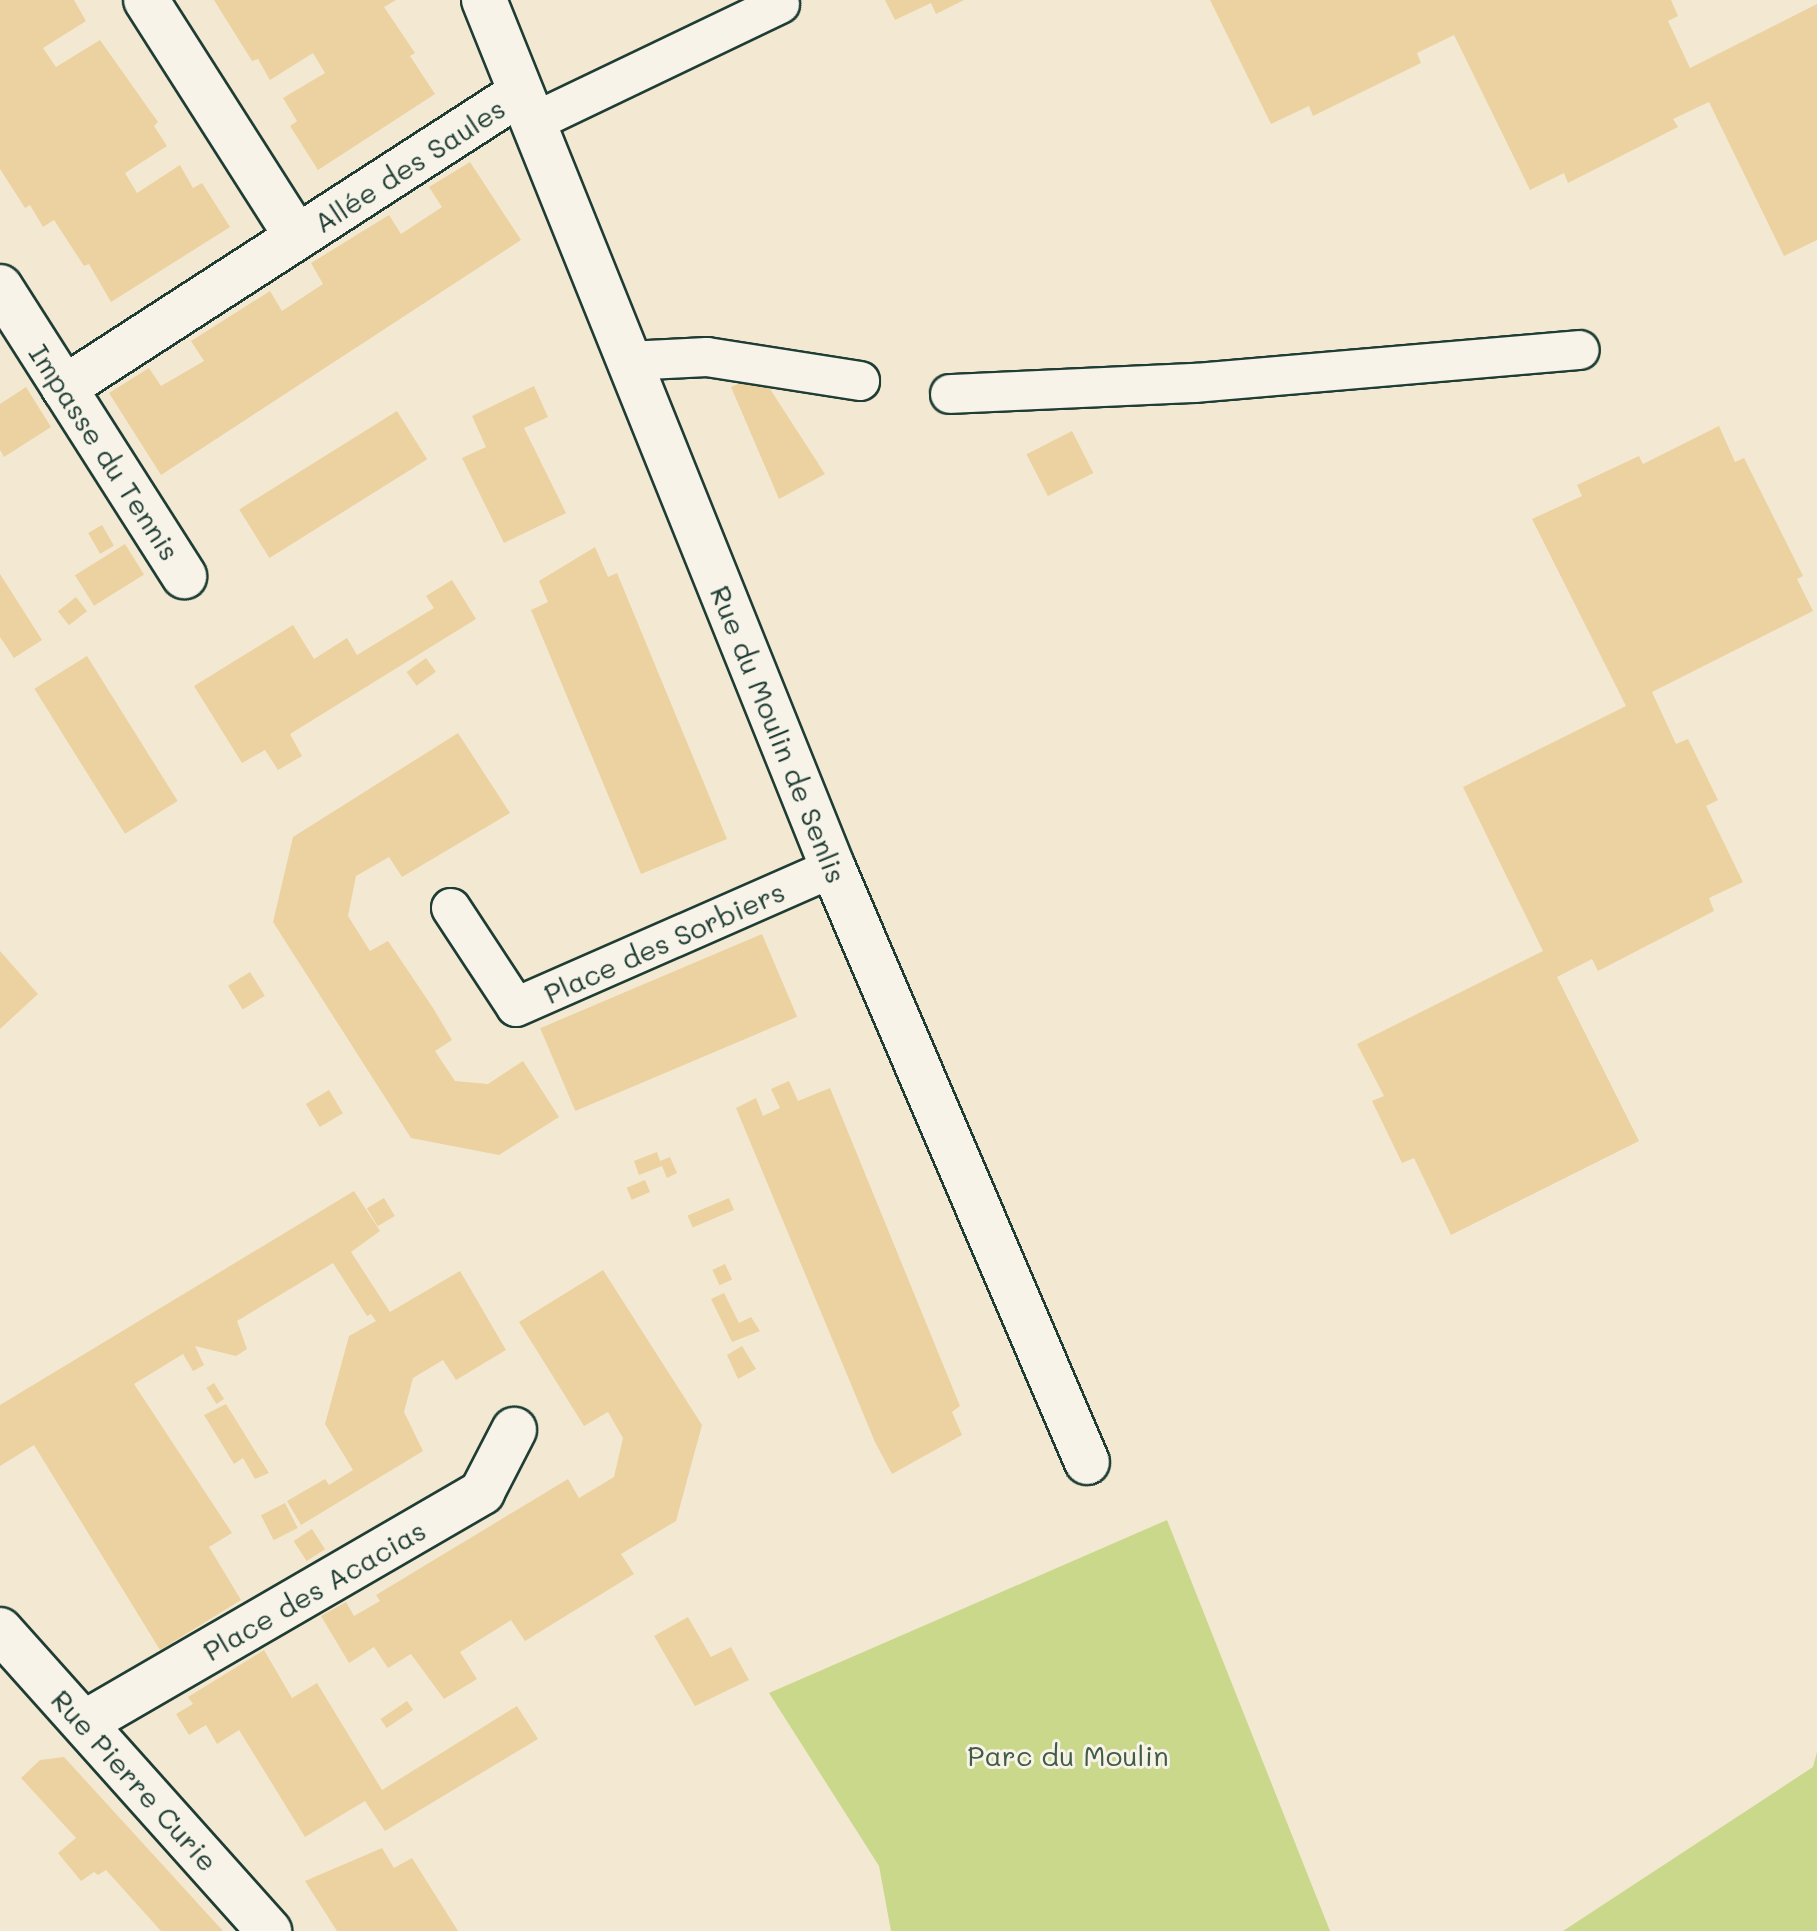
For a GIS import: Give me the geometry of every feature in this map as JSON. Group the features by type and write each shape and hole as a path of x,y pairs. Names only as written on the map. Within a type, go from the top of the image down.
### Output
{"street":[{"name":"Allée des Saules","path":"146,0 297,237"},
{"name":"Rue du Moulin de Senlis","path":"484,0 833,868 1087,1462"},
{"name":"Allée des Saules","path":"64,388 297,237 526,108"},
{"name":"Impasse du Tennis","path":"0,287 184,576"},
{"name":"Place des Acacias","path":"86,1722 482,1492 514,1430"},
{"name":"Rue Pierre Curie","path":"0,1630 86,1722 269,1931"}],"lane":[{"path":"526,108 780,4"},
{"path":"950,394 1195,383 1580,350"},
{"path":"628,361 707,357 860,381"},
{"name":"Place des Sorbiers","path":"451,908 516,1007 833,868"}],"green space":[{"name":"Parc du Moulin","path":"1167,1520 1330,1931 891,1931 879,1866 769,1693"},
{"path":"1817,1752 1817,1931 1563,1931 1813,1767"}],"building":[{"path":"0,0 74,0 86,21 43,48 56,67 100,40 158,122 154,126 167,146 125,173 137,193 180,165 193,188 202,183 230,227 111,302 89,264 84,266 54,220 43,227 30,205 25,208 0,169"},
{"path":"214,0 396,0 384,7 415,53 410,56 435,94 318,170 290,126 297,121 283,98 325,73 313,53 270,80 258,59 252,61"},
{"path":"885,0 964,0 936,14 931,3 895,20"},
{"path":"1210,0 1671,0 1678,16 1668,21 1690,68 1817,4 1817,240 1784,256 1709,102 1673,119 1678,127 1568,183 1564,173 1530,190 1454,35 1417,53 1421,63 1313,116 1309,106 1271,124"},
{"path":"470,162 521,240 161,475 109,393 149,368 161,386 204,361 191,341 270,291 282,311 323,284 311,263 389,215 401,234 442,207 429,187"},
{"path":"740,383 768,386 825,474 779,499 731,387"},
{"path":"534,386 548,417 524,428 566,513 504,543 462,458 486,447 472,416"},
{"path":"26,387 51,427 4,457 0,450 0,404"},
{"path":"397,411 427,459 269,558 239,510"},
{"path":"1719,426 1735,462 1744,458 1803,576 1797,579 1813,611 1652,692 1676,744 1688,739 1718,800 1706,806 1743,882 1709,898 1714,911 1598,971 1592,959 1557,977 1639,1141 1451,1235 1414,1158 1402,1163 1372,1101 1384,1096 1357,1044 1543,951 1463,787 1626,706 1532,519 1582,496 1577,485 1639,456 1643,464"},
{"path":"1072,431 1093,473 1048,496 1027,454"},
{"path":"102,525 114,546 100,554 88,533"},
{"path":"125,544 144,575 94,606 75,575"},
{"path":"595,547 608,577 617,573 727,839 641,874 531,610 548,602 539,581"},
{"path":"0,574 42,640 14,658 0,637"},
{"path":"452,580 476,619 290,734 302,756 278,770 265,750 242,763 194,686 293,625 314,659 347,638 357,655 434,608 426,596"},
{"path":"76,597 87,611 69,625 58,611"},
{"path":"87,656 178,801 125,834 34,689"},
{"path":"426,658 436,672 417,686 407,672"},
{"path":"458,733 510,813 402,877 389,857 356,876 348,916 370,951 388,941 433,1008 452,1040 435,1051 455,1081 488,1084 523,1061 559,1117 499,1155 411,1138 273,922 293,837"},
{"path":"762,934 797,1017 575,1111 540,1028"},
{"path":"0,951 38,994 0,1029"},
{"path":"250,972 265,996 243,1010 228,986"},
{"path":"789,1081 798,1101 830,1088 960,1406 952,1412 962,1435 892,1474 875,1442 736,1108 756,1098 763,1116 780,1108 771,1089"},
{"path":"329,1090 343,1113 320,1127 306,1104"},
{"path":"657,1152 660,1161 670,1157 677,1173 667,1178 662,1166 639,1175 634,1161"},
{"path":"645,1180 650,1192 632,1200 627,1188"},
{"path":"354,1191 380,1231 351,1252 390,1312 460,1271 506,1350 456,1380 443,1360 413,1378 404,1412 423,1451 301,1525 287,1501 325,1479 329,1485 353,1470 325,1424 349,1336 376,1321 371,1314 367,1316 333,1263 237,1321 247,1349 236,1356 195,1346 204,1365 193,1371 183,1354 134,1384 232,1533 209,1547 241,1600 160,1650 34,1445 0,1466 0,1405"},
{"path":"384,1198 395,1216 378,1226 367,1208"},
{"path":"729,1198 734,1210 693,1228 688,1216"},
{"path":"725,1264 732,1279 719,1285 712,1270"},
{"path":"603,1270 702,1425 676,1521 621,1554 634,1574 525,1641 511,1620 460,1652 477,1679 444,1699 411,1654 388,1668 374,1647 349,1663 321,1616 346,1602 354,1616 380,1601 376,1595 568,1479 579,1498 614,1477 623,1438 608,1412 584,1426 519,1322"},
{"path":"724,1293 739,1323 751,1317 760,1331 732,1342 711,1299"},
{"path":"742,1346 756,1369 738,1379 727,1355"},
{"path":"214,1383 224,1399 216,1404 206,1388"},
{"path":"226,1404 269,1473 255,1479 243,1458 234,1464 204,1415"},
{"path":"285,1503 298,1528 274,1540 261,1515"},
{"path":"312,1529 325,1549 307,1561 294,1541"},
{"path":"688,1617 711,1657 731,1647 749,1680 695,1706 654,1636"},
{"path":"264,1650 292,1698 317,1683 382,1790 517,1706 538,1739 385,1831 365,1801 305,1837 239,1730 217,1744 206,1725 189,1735 176,1714 193,1704 188,1697"},
{"path":"407,1701 413,1710 387,1728 380,1719"},
{"path":"64,1757 223,1931 161,1931 106,1870 98,1875 94,1872 81,1881 58,1853 76,1838 21,1778 40,1760"},
{"path":"382,1848 394,1868 412,1858 458,1931 337,1931 305,1881"}]}
